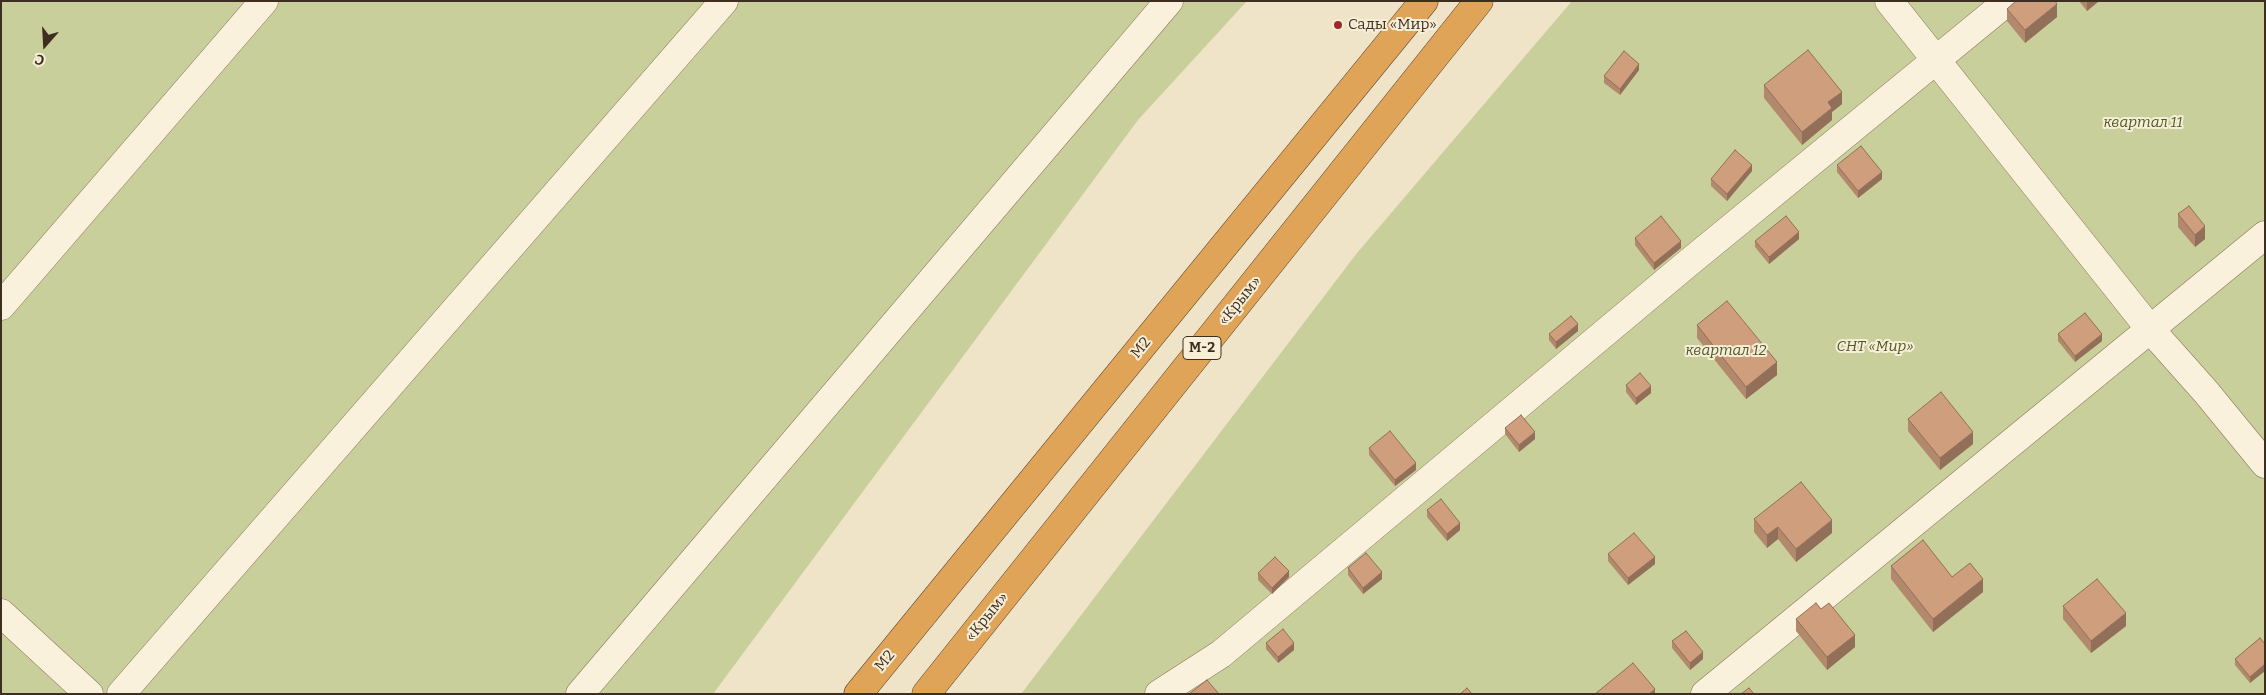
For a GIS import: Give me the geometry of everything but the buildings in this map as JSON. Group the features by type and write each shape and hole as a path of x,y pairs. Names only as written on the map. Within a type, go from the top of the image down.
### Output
{"highway":[{"name":"М2","path":"858,694 1424,1"},
{"name":"«Крым»","path":"926,694 1479,1"}],"street":[{"path":"1,306 264,1"},
{"path":"122,694 724,1"},
{"path":"580,694 1169,1"},
{"path":"1889,1 2150,329 2206,392 2265,464"},
{"path":"1159,694 1221,654 1687,264 2008,1"},
{"path":"1705,694 2265,235"},
{"path":"1,613 89,694"}],"green space":[{"path":"1,1 1247,1 1138,120 713,694 1,694"},
{"name":"квартал 12","path":"1572,1 2265,1 2265,694 1021,694 1357,253"}],"place":[{"name":"Сады «Мир»","path":"1338,25"}],"park label":[{"name":"квартал 11","path":"2143,123"},
{"name":"СНТ «Мир»","path":"1875,347"}]}
